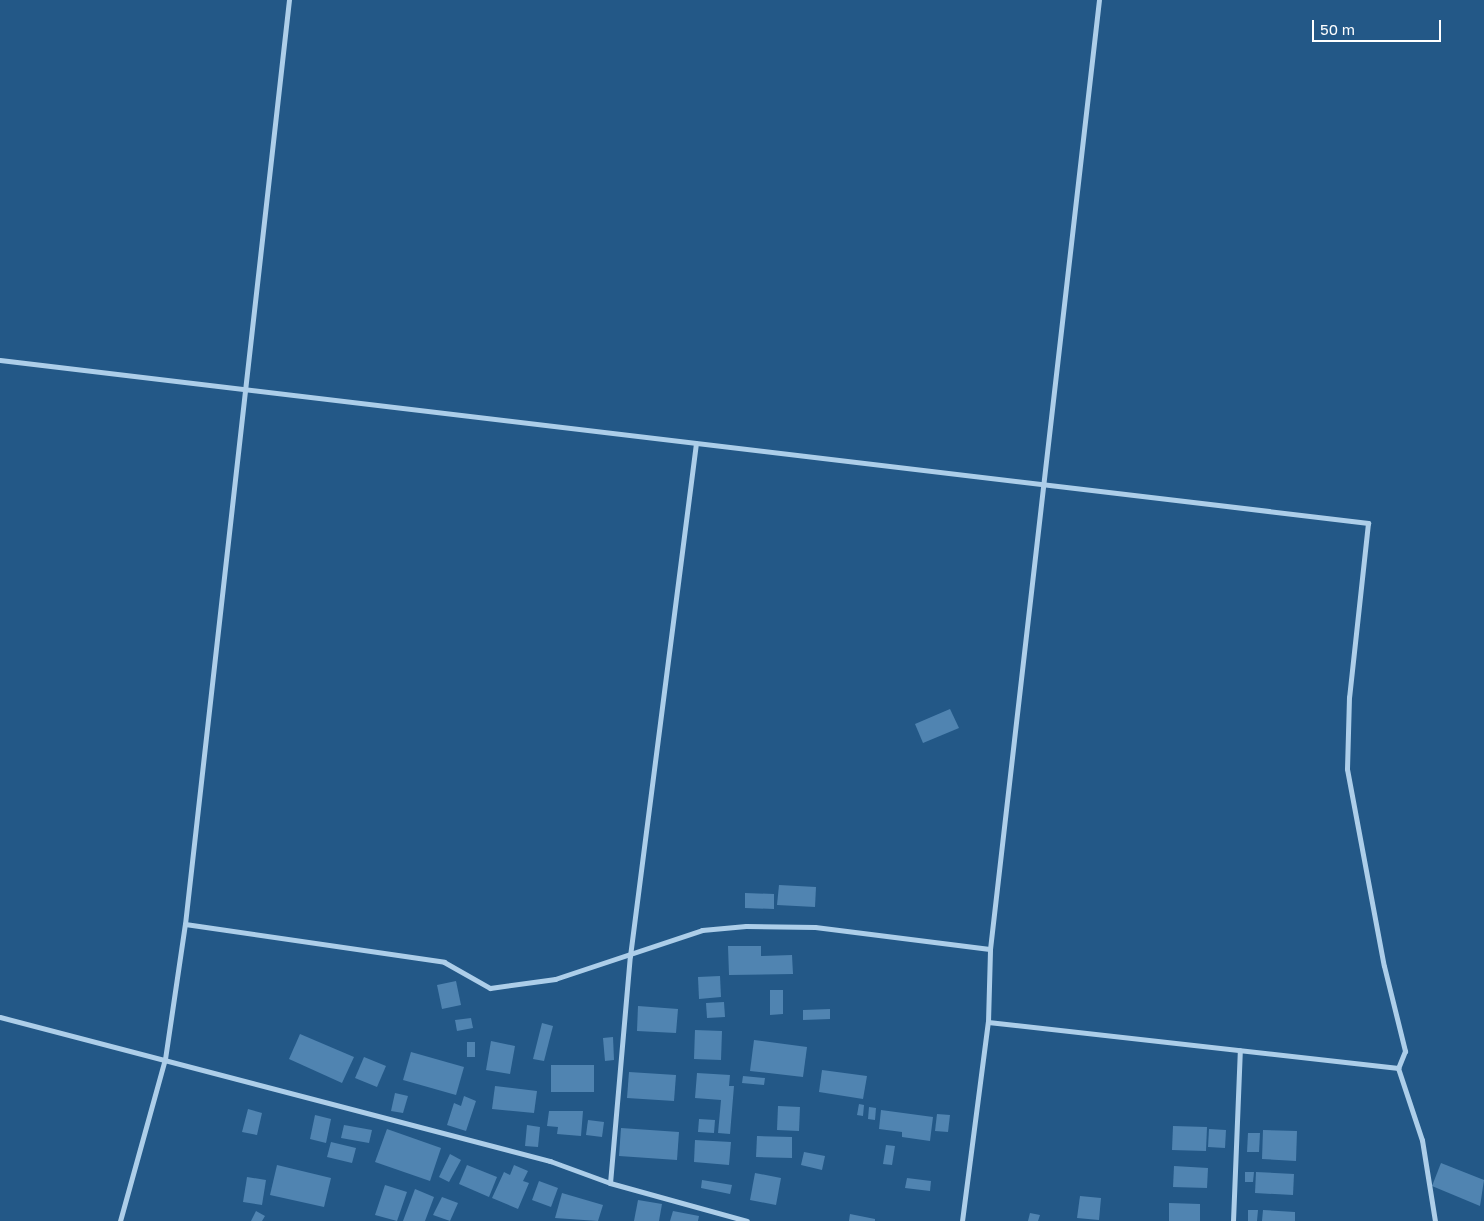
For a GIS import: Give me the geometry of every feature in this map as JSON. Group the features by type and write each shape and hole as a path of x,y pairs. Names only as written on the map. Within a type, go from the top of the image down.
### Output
{"street":[{"path":"120,1221 165,1059 185,924 289,0"},
{"path":"962,1221 988,1022 990,949 1046,483 1099,0"},
{"path":"0,360 1368,522 1349,696 1347,769 1384,966 1405,1051 1398,1068 1422,1140 1435,1221"},
{"path":"610,1183 630,956 696,442"},
{"path":"185,924 444,962 490,988 555,979 630,956 702,930 746,926 815,927 990,949"},
{"path":"0,1017 550,1161 610,1183 747,1221"},
{"path":"988,1022 1398,1068"},
{"path":"1233,1221 1240,1050"}],"building":[{"path":"950,709 959,728 923,743 915,724"},
{"path":"779,885 816,887 815,907 777,905"},
{"path":"745,893 774,894 774,909 745,908"},
{"path":"728,946 761,946 761,956 792,955 793,974 729,975"},
{"path":"720,976 721,997 699,999 698,977"},
{"path":"456,981 461,1005 442,1009 437,985"},
{"path":"770,990 783,990 783,1014 770,1015"},
{"path":"724,1002 725,1017 707,1018 706,1003"},
{"path":"638,1006 678,1009 676,1033 637,1031"},
{"path":"830,1009 830,1019 803,1020 803,1010"},
{"path":"471,1018 473,1028 457,1031 455,1020"},
{"path":"542,1023 553,1026 544,1061 533,1059"},
{"path":"695,1030 722,1031 721,1060 694,1059"},
{"path":"300,1034 354,1057 342,1083 289,1059"},
{"path":"613,1037 614,1060 605,1061 603,1038"},
{"path":"754,1040 807,1047 803,1077 750,1071"},
{"path":"491,1041 515,1046 510,1074 486,1070"},
{"path":"467,1042 475,1042 475,1057 467,1057"},
{"path":"411,1052 464,1067 456,1095 403,1080"},
{"path":"364,1057 386,1066 377,1087 355,1078"},
{"path":"551,1065 594,1065 594,1092 551,1092"},
{"path":"822,1070 867,1076 863,1099 819,1092"},
{"path":"629,1072 676,1075 674,1101 627,1098"},
{"path":"697,1073 730,1075 729,1086 734,1086 730,1134 718,1133 721,1100 695,1098"},
{"path":"743,1076 765,1078 764,1085 742,1083"},
{"path":"495,1086 537,1091 534,1113 492,1109"},
{"path":"395,1093 408,1096 403,1113 391,1111"},
{"path":"464,1096 476,1101 466,1131 447,1125 454,1103 461,1106"},
{"path":"859,1104 864,1105 863,1116 857,1115"},
{"path":"778,1106 800,1107 799,1131 777,1130"},
{"path":"869,1107 876,1108 875,1120 868,1119"},
{"path":"248,1109 262,1113 257,1135 242,1132"},
{"path":"881,1110 933,1117 930,1141 902,1137 902,1132 879,1129"},
{"path":"549,1111 583,1111 581,1136 557,1134 558,1127 547,1126"},
{"path":"937,1114 950,1115 948,1132 935,1131"},
{"path":"315,1115 331,1119 326,1143 310,1139"},
{"path":"699,1119 715,1120 714,1133 698,1132"},
{"path":"588,1120 604,1122 602,1137 586,1135"},
{"path":"344,1125 372,1130 369,1143 341,1138"},
{"path":"527,1125 540,1127 538,1147 525,1146"},
{"path":"1173,1126 1207,1127 1206,1151 1172,1150"},
{"path":"621,1128 679,1132 677,1160 619,1156"},
{"path":"387,1129 441,1148 430,1181 375,1162"},
{"path":"1209,1129 1226,1130 1225,1148 1208,1147"},
{"path":"1263,1130 1297,1131 1296,1161 1262,1159"},
{"path":"1248,1133 1260,1133 1259,1152 1247,1152"},
{"path":"757,1136 792,1137 792,1158 756,1157"},
{"path":"695,1140 731,1142 729,1165 694,1162"},
{"path":"331,1142 356,1148 352,1163 327,1157"},
{"path":"886,1145 895,1146 892,1165 883,1164"},
{"path":"804,1152 825,1156 822,1170 801,1165"},
{"path":"450,1154 461,1160 449,1182 439,1177"},
{"path":"1441,1163 1484,1180 1480,1206 1432,1186"},
{"path":"277,1165 331,1178 324,1207 270,1195"},
{"path":"467,1165 497,1177 489,1197 459,1184"},
{"path":"514,1165 528,1171 523,1181 529,1183 518,1209 492,1198 504,1172 510,1175"},
{"path":"1174,1166 1208,1168 1207,1188 1173,1187"},
{"path":"1245,1172 1254,1172 1253,1182 1245,1182"},
{"path":"1256,1172 1294,1174 1293,1195 1255,1193"},
{"path":"755,1173 781,1178 776,1205 750,1200"},
{"path":"247,1177 266,1180 262,1205 243,1202"},
{"path":"907,1178 931,1181 930,1191 905,1188"},
{"path":"702,1180 732,1185 730,1194 701,1188"},
{"path":"539,1181 558,1188 551,1207 532,1200"},
{"path":"385,1185 407,1192 397,1221 375,1215"},
{"path":"415,1189 434,1197 425,1221 403,1221"},
{"path":"562,1193 603,1205 598,1221 555,1218"},
{"path":"1080,1196 1101,1198 1099,1220 1077,1218"},
{"path":"442,1197 458,1203 450,1221 433,1215"},
{"path":"638,1200 662,1204 659,1221 634,1221"},
{"path":"1169,1203 1200,1204 1200,1221 1169,1221"},
{"path":"1248,1210 1258,1210 1257,1221 1248,1221"},
{"path":"1263,1210 1295,1212 1295,1221 1262,1221"},
{"path":"256,1211 265,1216 262,1221 251,1221"},
{"path":"673,1211 699,1216 698,1221 670,1221"},
{"path":"1030,1213 1040,1215 1038,1221 1028,1221"},
{"path":"850,1214 875,1219 875,1221 849,1221"}]}
